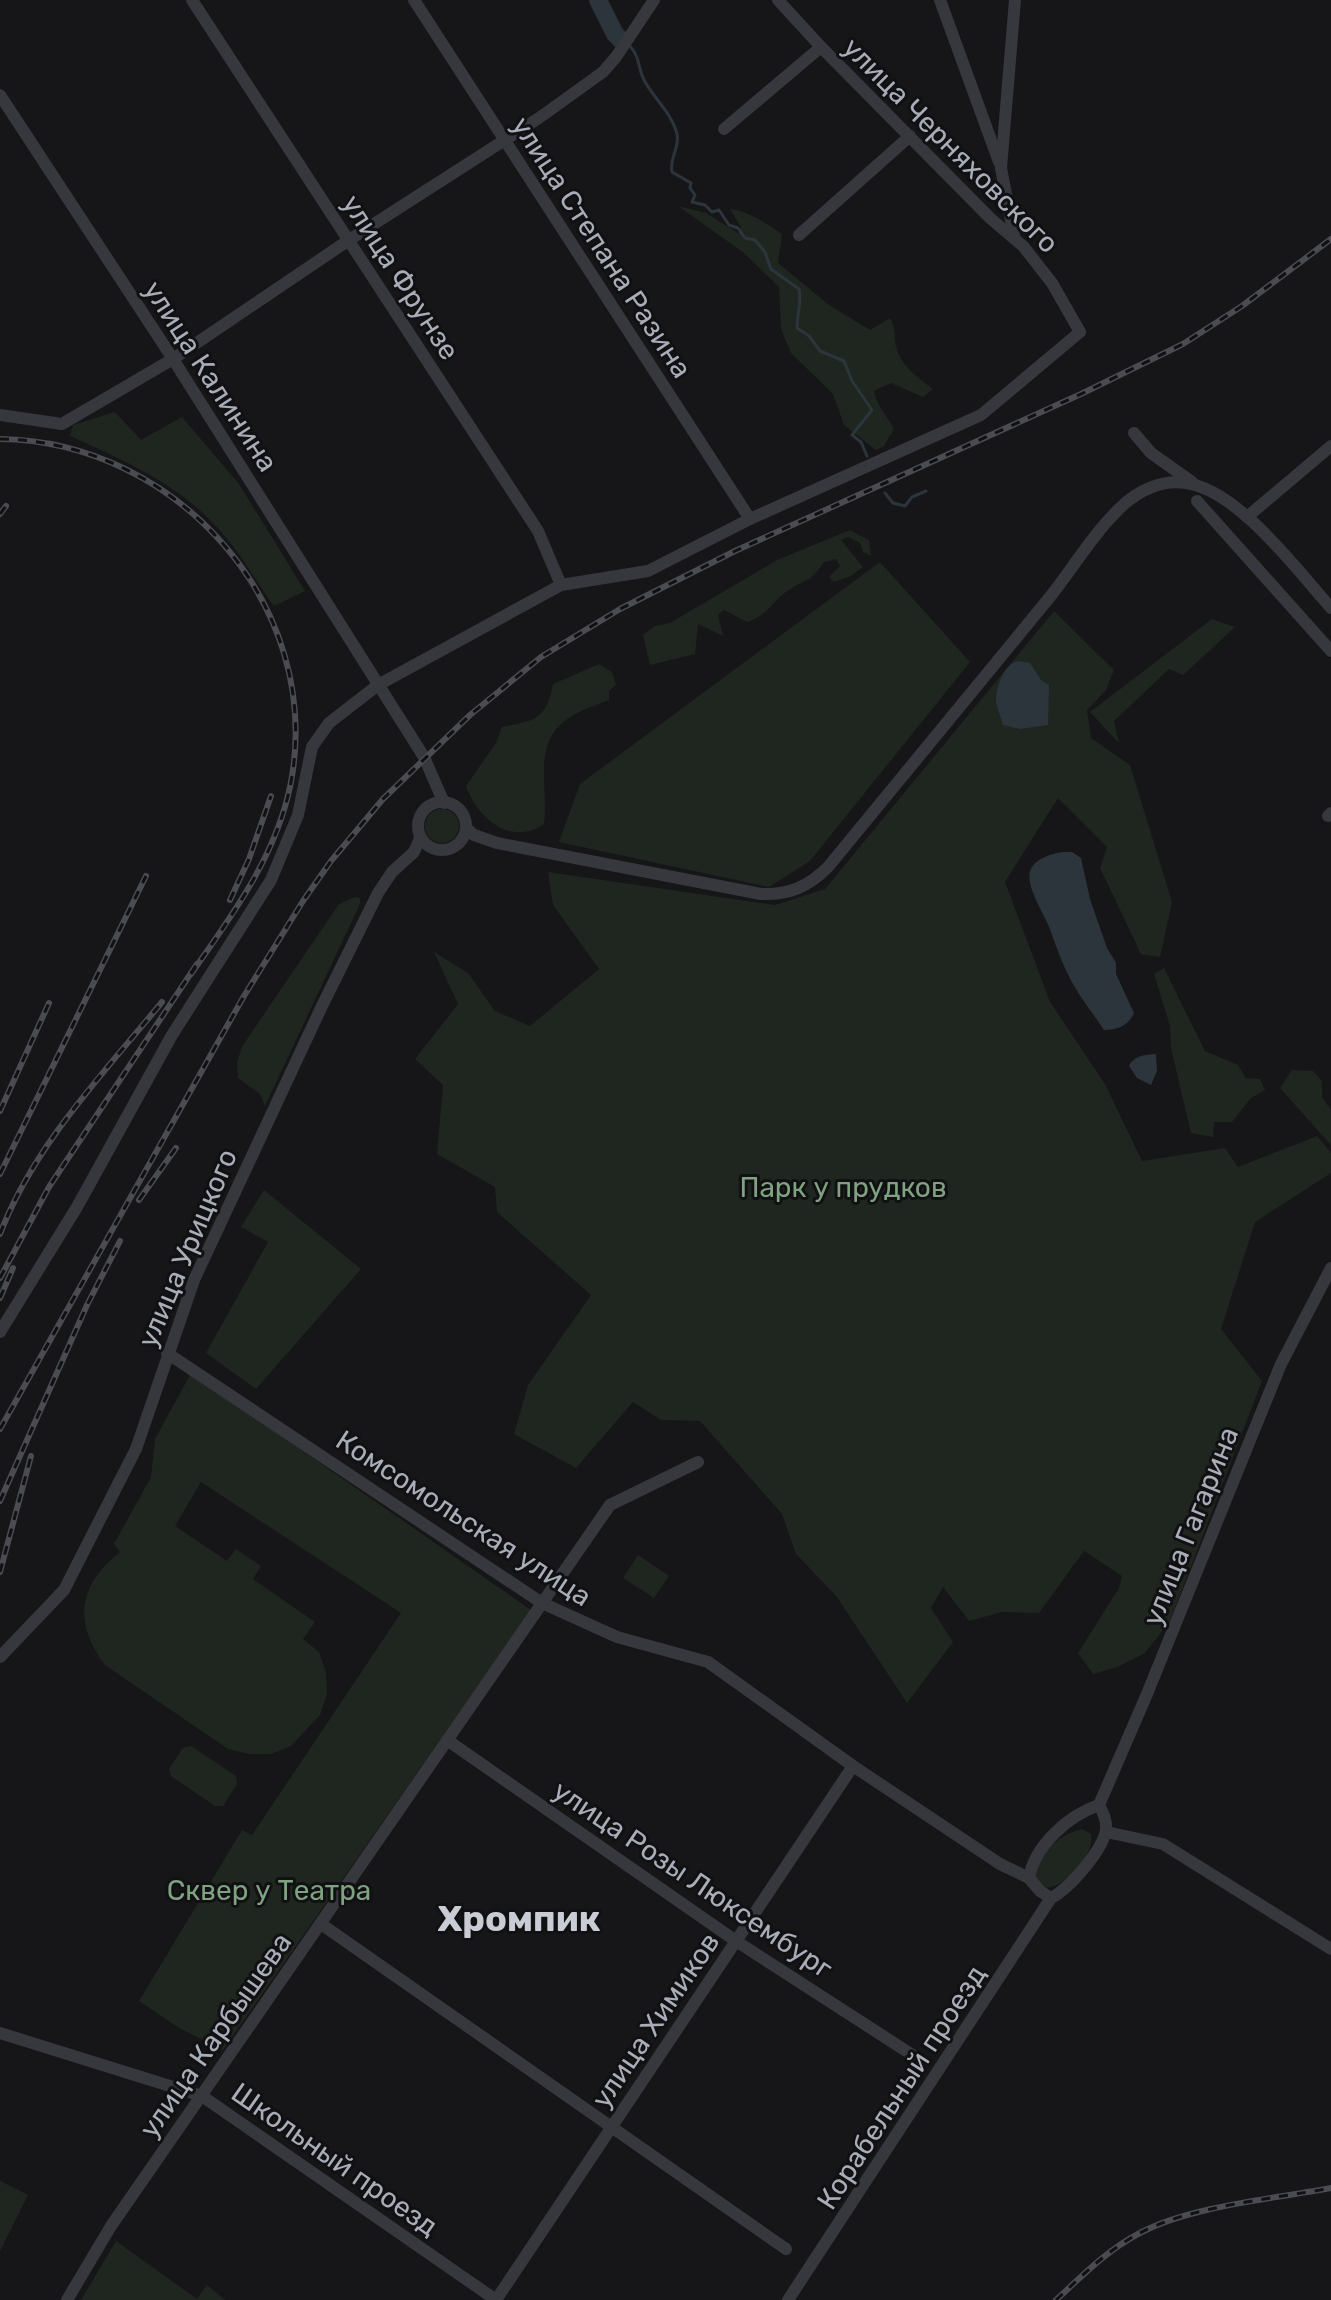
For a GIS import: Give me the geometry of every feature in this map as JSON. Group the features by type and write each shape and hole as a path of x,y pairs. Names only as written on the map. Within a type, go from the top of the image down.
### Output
{"street":[{"name":"улица Фрунзе","path":"192,0 538,531 561,585"},
{"name":"улица Степана Разина","path":"414,0 750,519"},
{"path":"0,415 62,424 173,359 603,72 654,0"},
{"name":"улица Черняховского","path":"750,519 981,415 1080,332 1052,283 1014,236 990,218 778,0"},
{"path":"940,0 1001,168 1014,236"},
{"path":"1001,168 1015,0"},
{"path":"724,129 821,47"},
{"name":"улица Калинина","path":"0,95 173,359 424,757 440,800"},
{"path":"799,235 910,136"},
{"path":"1134,433 1151,453 1247,517 1331,608"},
{"path":"1247,517 1331,446"},
{"path":"468,834 519,848 761,894 786,893 804,887 828,867 1120,508 1150,488 1176,482 1196,485"},
{"path":"1197,501 1331,651"},
{"path":"0,1332 77,1207 172,1035 271,880 298,815 309,757 316,738 339,713 378,685 561,585 648,571 750,519"},
{"path":"440,800 460,809 466,819 468,834 448,849 438,850 425,842 418,830 422,815 440,800"},
{"name":"улица Урицкого","path":"0,1657 64,1590 136,1449 194,1280 335,978 378,893 392,872 425,842"},
{"name":"улица Гагарина","path":"1099,1805 1248,1451 1281,1364 1331,1268"},
{"name":"Комсомольская улица","path":"167,1353 542,1603 617,1637 708,1662 853,1766 1000,1864 1029,1878 1051,1898"},
{"name":"улица Карбышева","path":"67,2300 111,2226 610,1505 698,1462"},
{"name":"улица Розы Люксембург","path":"447,1740 736,1941 914,2056"},
{"name":"улица Химиков","path":"496,2300 853,1766"},
{"path":"1029,1878 1039,1855 1068,1821 1083,1810 1099,1805 1106,1819 1106,1832 1163,1844 1331,1949"},
{"name":"Корабельный проезд","path":"788,2300 1051,1898 1060,1893 1095,1854 1106,1832"},
{"path":"321,1924 786,2249"},
{"name":"Школьный проезд","path":"0,2033 202,2096 496,2300"}],"green space":[{"path":"678,206 706,213 738,233 741,227 730,209 758,219 782,235 778,263 829,305 870,330 890,318 903,362 933,389 923,397 891,383 874,391 894,429 884,446 876,450 844,425 833,394 791,353 781,329 779,287 744,253"},
{"path":"115,412 141,440 182,417 239,484 305,591 274,606 229,541 197,507 145,472 70,436 73,425"},
{"path":"850,530 869,540 871,556 863,552 860,543 848,537 841,540 863,567 851,576 834,582 829,577 840,566 836,559 824,562 811,577 783,594 762,615 747,622 724,610 718,615 723,636 698,624 695,654 650,665 643,635 655,626 670,623 777,560"},
{"path":"880,562 970,662 810,861 769,887 559,842 580,784"},
{"name":"Парк у прудков","path":"1054,611 1114,670 1106,690 1087,710 1091,738 1130,765 1172,902 1160,957 1141,954 1100,868 1107,847 1058,798 1005,882 1050,1002 1105,1084 1142,1161 1225,1148 1238,1167 1317,1136 1331,1153 1331,1173 1255,1222 1221,1329 1262,1381 1170,1621 1145,1653 1117,1667 1093,1674 1078,1653 1119,1588 1122,1576 1084,1551 1039,1613 1002,1612 969,1621 943,1587 931,1608 953,1642 907,1703 837,1597 796,1554 782,1514 700,1421 661,1420 633,1402 576,1468 514,1434 528,1385 591,1295 497,1212 495,1187 437,1154 443,1085 415,1059 458,1004 434,952 468,973 495,1011 530,1026 599,969 553,905 548,872 775,905 825,889"},
{"path":"1212,619 1235,627 1183,675 1169,669 1114,721 1119,743 1090,712"},
{"path":"599,664 612,672 616,685 609,691 609,700 570,717 553,733 545,757 544,824 519,832 497,826 478,809 466,786 496,743 502,727 531,720 547,705 553,684"},
{"path":"442,809 454,814 459,826 454,838 442,843 430,838 425,826 430,814"},
{"path":"360,898 360,904 265,1106 260,1094 238,1078 237,1061 243,1045 339,904"},
{"path":"1164,968 1205,1051 1238,1065 1246,1078 1260,1079 1265,1090 1251,1098 1232,1122 1214,1122 1213,1137 1191,1133 1171,1048 1170,1026 1154,974"},
{"path":"1292,1070 1313,1071 1322,1081 1322,1097 1331,1110 1331,1145 1280,1088"},
{"path":"264,1190 361,1269 256,1389 206,1353 268,1242 241,1227"},
{"name":"Сквер у Театра","path":"191,1373 531,1610 223,2050 179,2028 139,2001 242,1830 252,1835 401,1613 201,1482 175,1526 227,1561 236,1549 261,1566 253,1579 315,1622 303,1639 319,1652 326,1672 327,1694 320,1715 291,1746 271,1754 249,1754 228,1749 105,1665 88,1634 85,1605 88,1591 95,1578 120,1552 114,1544 151,1477 155,1439"},
{"path":"638,1555 669,1576 654,1598 623,1578"},
{"path":"191,1746 236,1776 237,1784 223,1806 215,1806 171,1776 169,1769 183,1748"},
{"path":"1082,1829 1091,1834 1089,1851 1084,1860 1071,1876 1046,1888 1037,1880 1037,1862 1052,1844"},
{"path":"0,2181 28,2195 0,2251"},
{"path":"116,2241 197,2299 207,2285 225,2300 81,2300"}],"shaded area":[{"path":"1018,661 1030,663 1041,680 1049,685 1048,725 1020,729 1003,725 996,702 998,688 1005,671"},
{"path":"1062,852 1072,852 1081,858 1090,899 1107,948 1116,963 1116,974 1134,1013 1126,1024 1118,1028 1104,1030 1079,994 1030,883 1033,865"},
{"path":"1156,1054 1157,1071 1151,1085 1137,1078 1129,1066 1137,1058"}],"waterway":[{"path":"598,0 621,40"},
{"path":"629,45 644,80 675,126 678,139 672,172 691,183 690,188 695,195 692,202 705,205 712,212 719,210 729,225 738,228 745,238 755,240 765,252 771,269 799,289 797,328 809,336 820,351 844,361 852,381 872,410 852,435 861,442 867,456"},
{"path":"885,493 893,503 905,506 912,497 926,491"}],"railway":[{"path":"0,1429 244,996 303,901 331,861 383,799 470,715 541,657 620,609 735,551 1081,394 1183,344 1242,306 1331,239"},
{"path":"0,439 64,447 124,469 178,502 224,545 260,596 284,654 295,717 291,782 284,809 252,883 191,974"},
{"path":"0,514 6,506"},
{"path":"230,900 249,859 271,796"},
{"path":"0,1174 146,876"},
{"path":"0,1278 49,1187 197,964"},
{"path":"0,1234 14,1201 51,1140 162,1002"},
{"path":"0,1111 49,1003"},
{"path":"139,1200 176,1148"},
{"path":"0,1501 87,1305 120,1241"},
{"path":"0,1298 13,1268"},
{"path":"0,1572 31,1456"},
{"path":"1056,2300 1115,2248 1159,2224 1206,2210 1331,2188"}],"district":[{"name":"Хромпик","path":"519,1918"}]}
